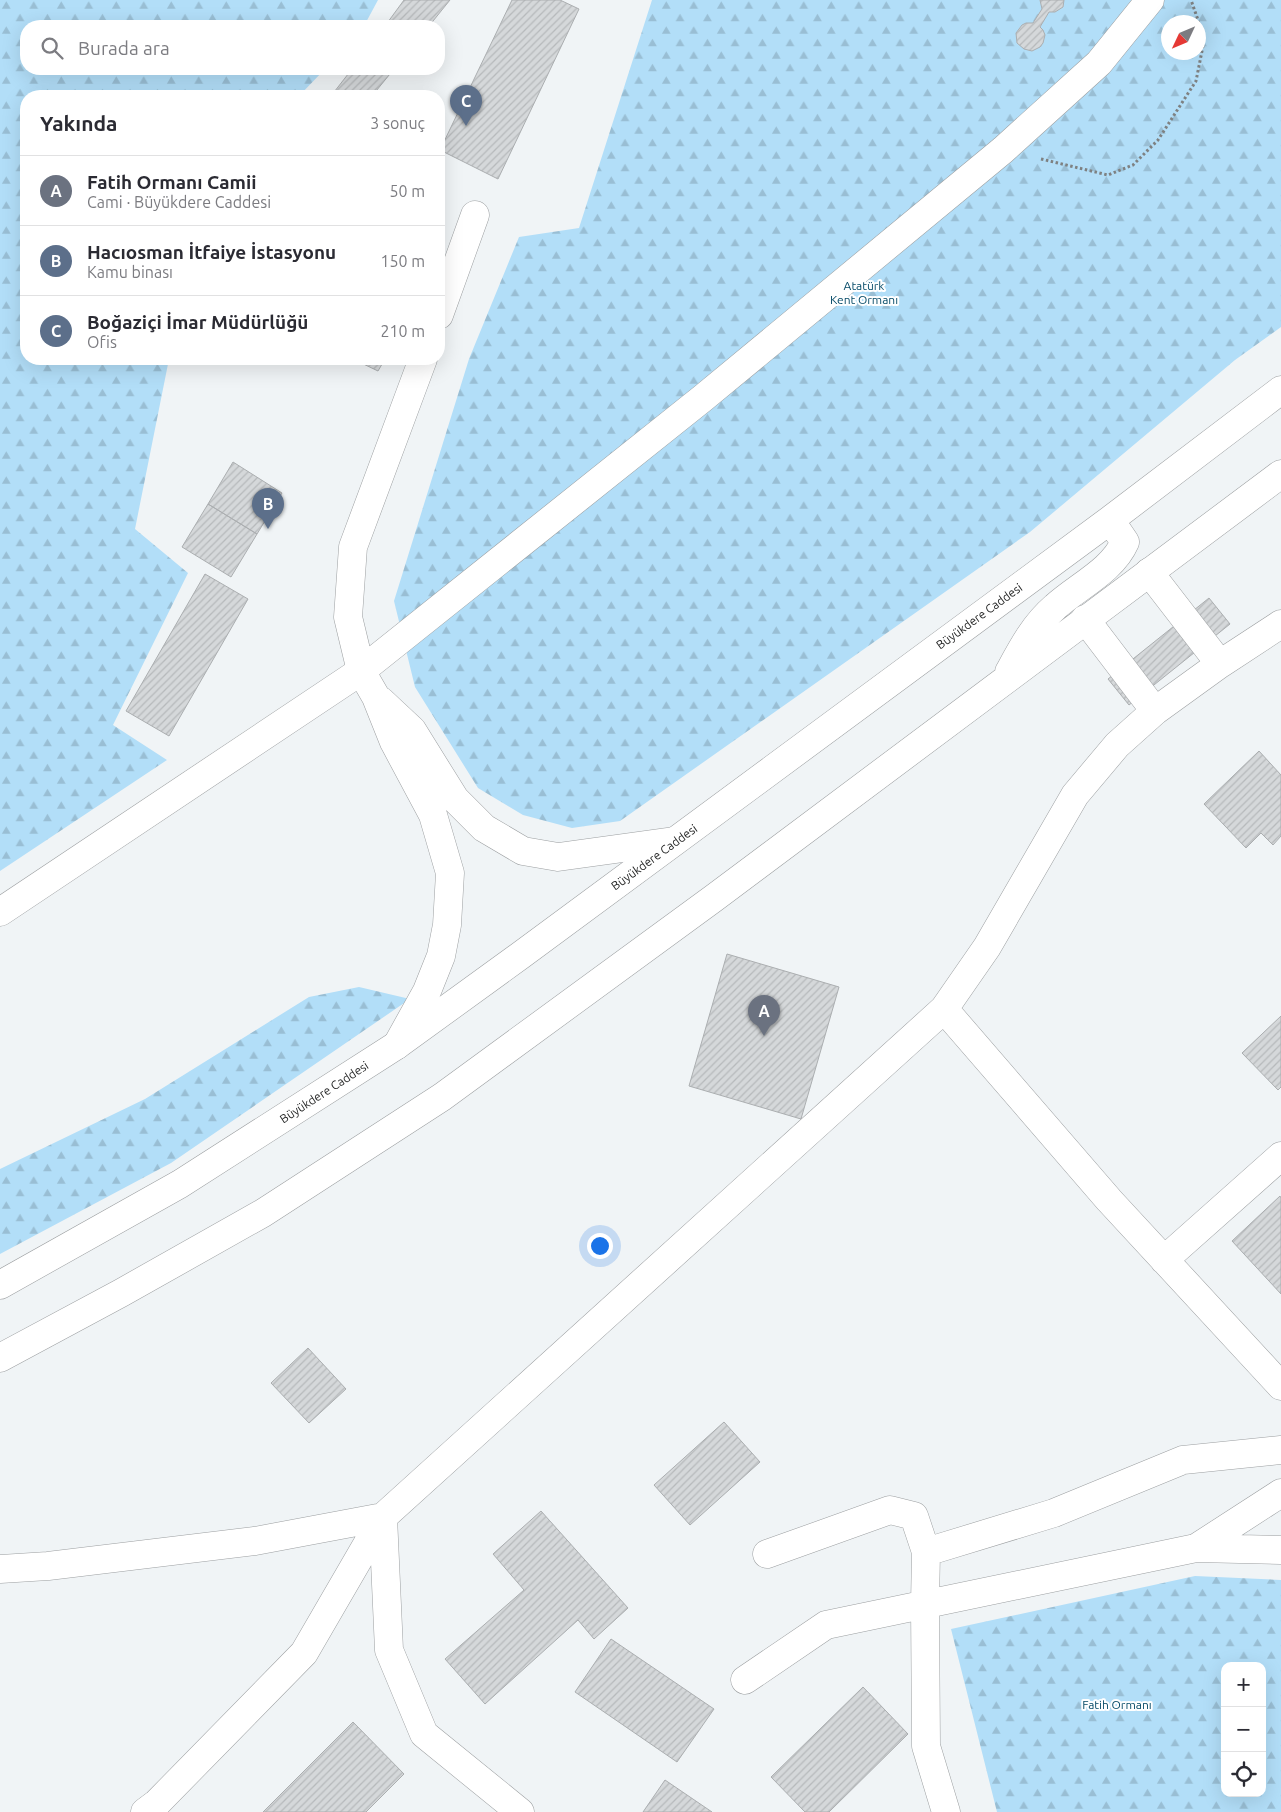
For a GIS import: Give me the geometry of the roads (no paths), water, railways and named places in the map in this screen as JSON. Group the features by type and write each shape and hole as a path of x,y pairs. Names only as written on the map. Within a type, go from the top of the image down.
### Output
{"main road":[{"path":"0,912 360,671 703,398 1003,150 1099,63 1150,0"},
{"path":"445,298 475,215"},
{"path":"397,1045 427,991 441,956 448,924 450,873 433,815 394,742 376,697 360,671 348,617 353,547 420,365"},
{"name":"Büyükdere Caddesi","path":"0,1284 180,1184 397,1045 674,841 1118,531 1281,390"},
{"path":"0,1358 263,1213 442,1097 706,904 1281,474"},
{"path":"1118,531 1220,664"},
{"path":"1004,680 1026,641 1039,623 1055,607 1120,553 1118,531"},
{"path":"1085,619 1155,711"},
{"path":"152,1809 304,1653 383,1517 944,1009 987,947 1075,795 1117,745 1155,711 1220,664 1281,624"},
{"path":"376,697 412,730 455,799 484,828 523,851 558,857 674,841"},
{"path":"944,1009 1109,1200 1281,1386"},
{"path":"1164,1260 1281,1156"},
{"path":"926,1552 1054,1513 1183,1460 1281,1450"},
{"path":"1196,1548 1281,1493"},
{"path":"767,1554 890,1510 914,1516 926,1552 926,1746 946,1812"},
{"path":"0,1569 48,1566 255,1541 383,1517"},
{"path":"383,1517 389,1650 424,1734 520,1812"},
{"path":"745,1680 826,1626 1196,1548 1281,1550"}],"place":[{"name":"Boğaziçi İmar Müdürlüğü","path":"466,126"},
{"name":"Hacıosman İtfaiye İstasyonu","path":"268,529"},
{"name":"Fatih Ormanı Camii","path":"764,1036"}],"park label":[{"name":"Atatürk Kent Ormanı","path":"864,292"},
{"name":"Fatih Ormanı","path":"1117,1704"}]}
